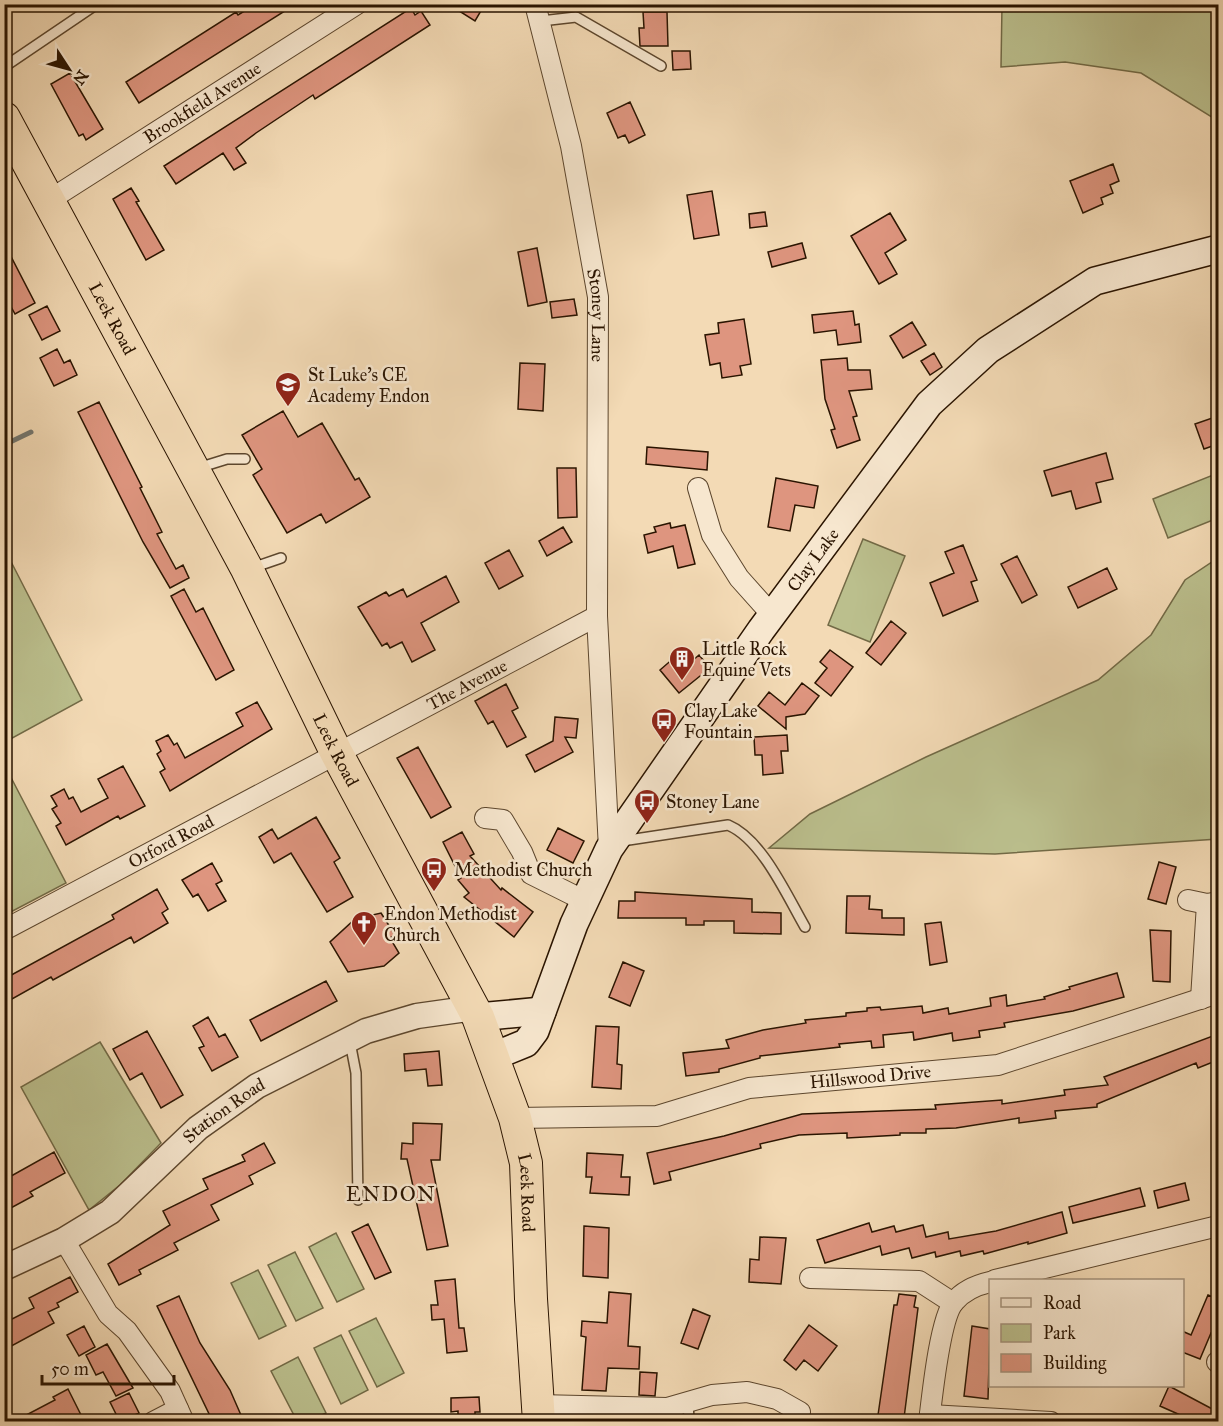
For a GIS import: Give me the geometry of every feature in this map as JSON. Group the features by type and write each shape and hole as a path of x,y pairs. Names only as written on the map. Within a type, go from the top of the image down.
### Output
{"highway":[{"name":"Leek Road","path":"4,118 191,470 247,569 336,752 476,1013 494,1056 515,1118 526,1163 538,1413"}],"main road":[{"name":"Clay Lake","path":"494,1056 526,1043 535,1030 585,901 611,845 684,737 929,404 988,350 1095,281 1218,249"},
{"path":"476,1013 542,1011"}],"street":[{"name":"Brookfield Avenue","path":"48,201 357,4"},
{"name":"Stoney Lane","path":"538,13 571,146 598,297 597,615 611,845"},
{"path":"699,488 712,535 739,578 772,615"},
{"name":"The Avenue","path":"336,752 597,615"},
{"name":"Orford Road","path":"4,930 336,752"},
{"path":"485,818 503,820 522,852 531,874 585,901"},
{"path":"1204,902 1210,996"},
{"name":"Hillswood Drive","path":"515,1118 657,1116 749,1088 998,1065 1210,996"},
{"name":"Station Road","path":"4,1268 64,1240 110,1212 198,1128 249,1092 366,1030 417,1016 476,1013"},
{"path":"1003,1279 1218,1226"},
{"path":"64,1240 108,1314 127,1331 170,1391 181,1415 153,1422"},
{"path":"810,1278 920,1281 953,1303"},
{"path":"989,1282 978,1285 953,1303 946,1319 930,1418 1051,1422"},
{"path":"538,1413 667,1408 688,1400 747,1392 777,1399 800,1412"}],"lane":[{"path":"4,67 97,4"},
{"path":"538,13 576,17 661,66"},
{"path":"191,470 228,459 245,459"},
{"path":"247,569 281,558"},
{"path":"611,845 728,825 739,830 755,846 805,927"},
{"path":"349,1039 356,1073 358,1200"},
{"path":"688,1400 689,1422"}],"green space":[{"path":"1002,5 1218,5 1218,121 1141,73 1065,62 1001,67"},
{"path":"1218,473 1218,518 1168,538 1153,499"},
{"path":"863,539 905,556 870,642 828,625"},
{"path":"4,548 82,700 5,742 4,742"},
{"path":"1218,558 1218,839 995,854 769,848 810,814 926,757 1098,680 1151,635 1185,580"},
{"path":"5,766 66,883 4,915"},
{"path":"100,1042 161,1143 120,1185 89,1210 21,1087"},
{"path":"336,1233 364,1289 337,1302 309,1247"},
{"path":"295,1252 323,1308 296,1321 268,1265"},
{"path":"258,1270 286,1326 259,1339 231,1283"},
{"path":"376,1318 404,1373 377,1387 349,1331"},
{"path":"341,1335 368,1390 341,1404 314,1348"},
{"path":"298,1357 326,1413 310,1421 297,1421 271,1371"}],"building":[{"path":"256,4 296,4 139,103 126,82 236,12 238,15"},
{"path":"448,4 485,4 475,21"},
{"path":"411,8 415,15 421,11 430,25 315,99 313,95 236,148 246,163 234,170 223,153 176,184 164,166"},
{"path":"643,12 667,12 668,46 640,46 639,28 644,28"},
{"path":"672,51 690,51 691,69 673,70"},
{"path":"70,73 103,129 86,140 83,134 79,136 51,84"},
{"path":"630,102 645,135 629,143 625,135 618,138 607,113"},
{"path":"1113,164 1119,181 1110,185 1113,193 1101,198 1103,204 1083,213 1070,181"},
{"path":"131,188 139,201 136,202 164,250 146,260 113,199"},
{"path":"712,191 719,235 694,239 687,195"},
{"path":"765,212 767,226 750,228 749,214"},
{"path":"890,213 906,240 885,253 897,274 879,284 851,236"},
{"path":"4,243 35,303 15,314 4,294"},
{"path":"802,243 806,258 772,267 768,252"},
{"path":"537,248 547,302 528,306 518,252"},
{"path":"574,299 577,315 552,318 550,302"},
{"path":"47,306 60,331 42,340 29,315"},
{"path":"853,311 855,325 859,324 861,342 838,345 836,330 814,333 812,315"},
{"path":"744,319 751,364 740,366 742,375 722,378 720,363 710,365 705,335 719,333 718,323"},
{"path":"912,322 926,345 903,358 890,336"},
{"path":"57,349 64,363 70,360 77,375 54,386 40,358"},
{"path":"934,353 942,367 930,375 921,361"},
{"path":"847,358 848,370 870,370 872,389 849,391 857,416 853,417 860,440 837,448 831,430 835,429 825,399 821,360"},
{"path":"520,363 545,364 543,411 518,409"},
{"path":"99,402 162,532 157,534 176,569 183,565 189,578 170,588 143,542 78,412"},
{"path":"283,411 298,437 322,423 355,480 359,478 370,497 326,523 321,514 287,533 253,475 262,469 242,435"},
{"path":"1218,416 1218,444 1204,449 1195,424"},
{"path":"647,447 708,452 707,470 646,464"},
{"path":"1106,453 1113,479 1096,483 1101,502 1076,509 1071,491 1052,496 1044,471"},
{"path":"557,468 576,468 577,517 558,518"},
{"path":"776,478 818,486 814,508 795,505 790,531 768,527"},
{"path":"670,523 671,528 685,525 695,564 678,568 673,546 648,553 644,535 656,532 654,527"},
{"path":"563,527 572,542 547,556 539,541"},
{"path":"963,545 977,580 971,582 978,601 943,616 930,583 954,573 945,552"},
{"path":"509,550 523,576 499,589 485,563"},
{"path":"1017,556 1037,595 1022,603 1001,564"},
{"path":"1107,568 1117,589 1078,608 1068,587"},
{"path":"446,576 459,602 421,623 435,650 412,662 402,642 390,648 387,643 382,646 358,607 386,592 389,596 403,589 407,597"},
{"path":"184,589 196,612 203,608 234,670 216,680 171,596"},
{"path":"891,621 906,633 881,665 866,653"},
{"path":"830,650 853,667 831,696 815,683 827,668 820,662"},
{"name":"Little Rock Equine Vets","path":"699,655 710,668 679,693 660,670 675,657 684,668"},
{"path":"802,683 819,696 805,714 786,717 786,729 758,706 769,692 785,705"},
{"path":"506,684 518,708 512,711 526,737 507,747 493,721 488,724 475,701"},
{"path":"257,702 272,729 170,791 160,772 165,769 157,754 161,751 156,741 168,735 174,745 177,743 185,758 243,726 236,713"},
{"path":"555,717 578,719 576,738 565,737 573,752 535,772 526,755 553,741"},
{"path":"787,735 788,751 781,751 783,773 763,775 762,755 755,755 754,737"},
{"path":"418,747 451,807 431,818 397,758"},
{"path":"123,766 145,806 120,819 118,816 66,845 56,826 61,823 52,809 57,806 51,796 64,789 69,799 73,797 81,812 108,798 98,779"},
{"path":"316,817 340,858 334,862 353,897 327,912 291,853 274,863 259,837 272,829 278,839"},
{"path":"558,828 584,841 573,863 547,850"},
{"path":"462,832 474,854 470,856 501,890 502,888 533,912 514,937 464,897 469,893 458,880 461,878 443,842"},
{"path":"1159,862 1176,867 1166,904 1148,899"},
{"path":"212,863 222,881 216,884 226,901 208,911 198,894 193,897 182,880"},
{"path":"157,889 168,909 162,913 168,923 134,943 131,937 53,980 51,977 12,999 4,986 4,979 114,919 112,915"},
{"path":"635,892 752,899 752,912 781,913 781,934 734,933 734,921 704,921 704,925 686,925 686,918 618,918 619,901 635,901"},
{"path":"847,896 870,896 869,909 882,910 882,918 904,918 904,935 846,933"},
{"name":"Endon Methodist Church","path":"381,913 395,935 390,938 399,953 384,966 348,972 330,942 355,919"},
{"path":"941,922 947,962 930,965 925,924"},
{"path":"1150,930 1171,931 1170,982 1153,981"},
{"path":"623,962 644,971 630,1006 609,997"},
{"path":"1117,973 1124,997 1073,1011 1004,1023 1005,1027 979,1031 980,1037 953,1041 952,1033 914,1040 913,1032 883,1035 884,1047 872,1048 871,1041 839,1044 840,1047 760,1056 760,1058 719,1069 719,1072 686,1076 683,1053 729,1048 726,1040 763,1030 806,1023 805,1020 846,1016 846,1013 867,1011 867,1008 880,1007 881,1010 922,1006 923,1013 948,1008 949,1014 991,1006 990,998 1006,995 1007,1006 1045,999 1044,997 1070,989 1069,987"},
{"path":"326,981 337,1001 261,1041 250,1020"},
{"path":"208,1017 219,1037 225,1034 238,1057 212,1071 199,1048 204,1046 193,1026"},
{"path":"596,1026 619,1027 617,1064 622,1065 621,1089 592,1087"},
{"path":"147,1031 183,1095 161,1108 142,1073 130,1080 113,1049"},
{"path":"1218,1034 1218,1060 1198,1068 1196,1063 1097,1104 1097,1107 1055,1111 1056,1118 1019,1123 1019,1118 956,1128 926,1129 926,1133 900,1133 900,1135 847,1138 847,1133 799,1135 760,1144 761,1148 669,1172 671,1180 654,1184 647,1153 724,1136 802,1114 936,1109 935,1105 1002,1100 1002,1104 1065,1095 1064,1090 1108,1085 1104,1077"},
{"path":"439,1051 442,1085 428,1086 426,1069 405,1071 404,1054"},
{"path":"413,1123 442,1124 440,1160 431,1160 448,1246 427,1250 407,1159 401,1159 402,1143 413,1144"},
{"path":"264,1143 275,1163 249,1176 253,1184 211,1205 219,1220 174,1243 178,1250 139,1270 141,1274 119,1285 108,1264 170,1225 163,1211 208,1189 203,1179 245,1161 242,1155"},
{"path":"54,1152 65,1173 30,1192 33,1196 9,1209 4,1201 4,1180"},
{"path":"587,1153 623,1155 621,1177 630,1177 629,1195 590,1193 592,1177 586,1177"},
{"path":"1185,1183 1189,1200 1158,1208 1154,1191"},
{"path":"1140,1188 1145,1206 1073,1223 1069,1207"},
{"path":"1062,1212 1067,1233 984,1254 983,1251 961,1256 960,1251 936,1257 935,1252 912,1258 909,1248 882,1255 880,1246 825,1263 817,1240 869,1223 872,1232 894,1226 896,1232 923,1225 926,1237 948,1232 949,1239 996,1231"},
{"path":"368,1224 391,1272 375,1279 352,1232"},
{"path":"584,1226 609,1228 608,1278 583,1276"},
{"path":"760,1237 786,1238 781,1284 749,1282 750,1259 759,1260"},
{"path":"70,1277 78,1292 57,1303 59,1307 48,1312 54,1323 4,1350 4,1323 34,1308 29,1298"},
{"path":"455,1279 459,1328 464,1328 467,1351 447,1353 444,1319 432,1320 431,1305 438,1305 435,1281"},
{"path":"609,1292 631,1294 628,1346 640,1347 639,1369 608,1368 606,1391 582,1390 586,1337 581,1336 582,1321 607,1323"},
{"path":"899,1294 916,1296 914,1307 918,1308 904,1418 878,1415 894,1305 897,1305"},
{"path":"1208,1295 1218,1299 1218,1336 1211,1333 1200,1359 1184,1353 1184,1332 1191,1335"},
{"path":"179,1296 200,1343 230,1390 244,1422 213,1422 157,1306"},
{"path":"693,1309 710,1316 698,1349 681,1343"},
{"path":"809,1325 837,1346 818,1371 804,1360 796,1370 784,1360"},
{"path":"84,1326 95,1347 79,1356 67,1335"},
{"path":"972,1326 989,1329 988,1399 964,1396"},
{"path":"107,1344 133,1388 116,1396 103,1372 96,1375 86,1355"},
{"path":"640,1372 657,1373 655,1396 639,1395"},
{"path":"1169,1387 1171,1387 1218,1412 1218,1422 1196,1422 1160,1406"},
{"path":"68,1389 81,1415 68,1422 13,1422 55,1400 53,1397"},
{"path":"129,1393 139,1413 120,1422 110,1402"},
{"path":"479,1397 480,1412 475,1412 475,1422 458,1422 458,1411 451,1412 451,1398"}],"waterway":[{"path":"4,445 31,432"}],"place":[{"name":"St Luke's CE Academy Endon","path":"288,408"},
{"name":"Little Rock Equine Vets","path":"682,682"},
{"name":"Clay Lake Fountain","path":"664,744"},
{"name":"Stoney Lane","path":"647,825"},
{"name":"Methodist Church","path":"434,893"},
{"name":"Endon Methodist Church","path":"364,947"}],"district":[{"name":"ENDON","path":"391,1194"}]}
